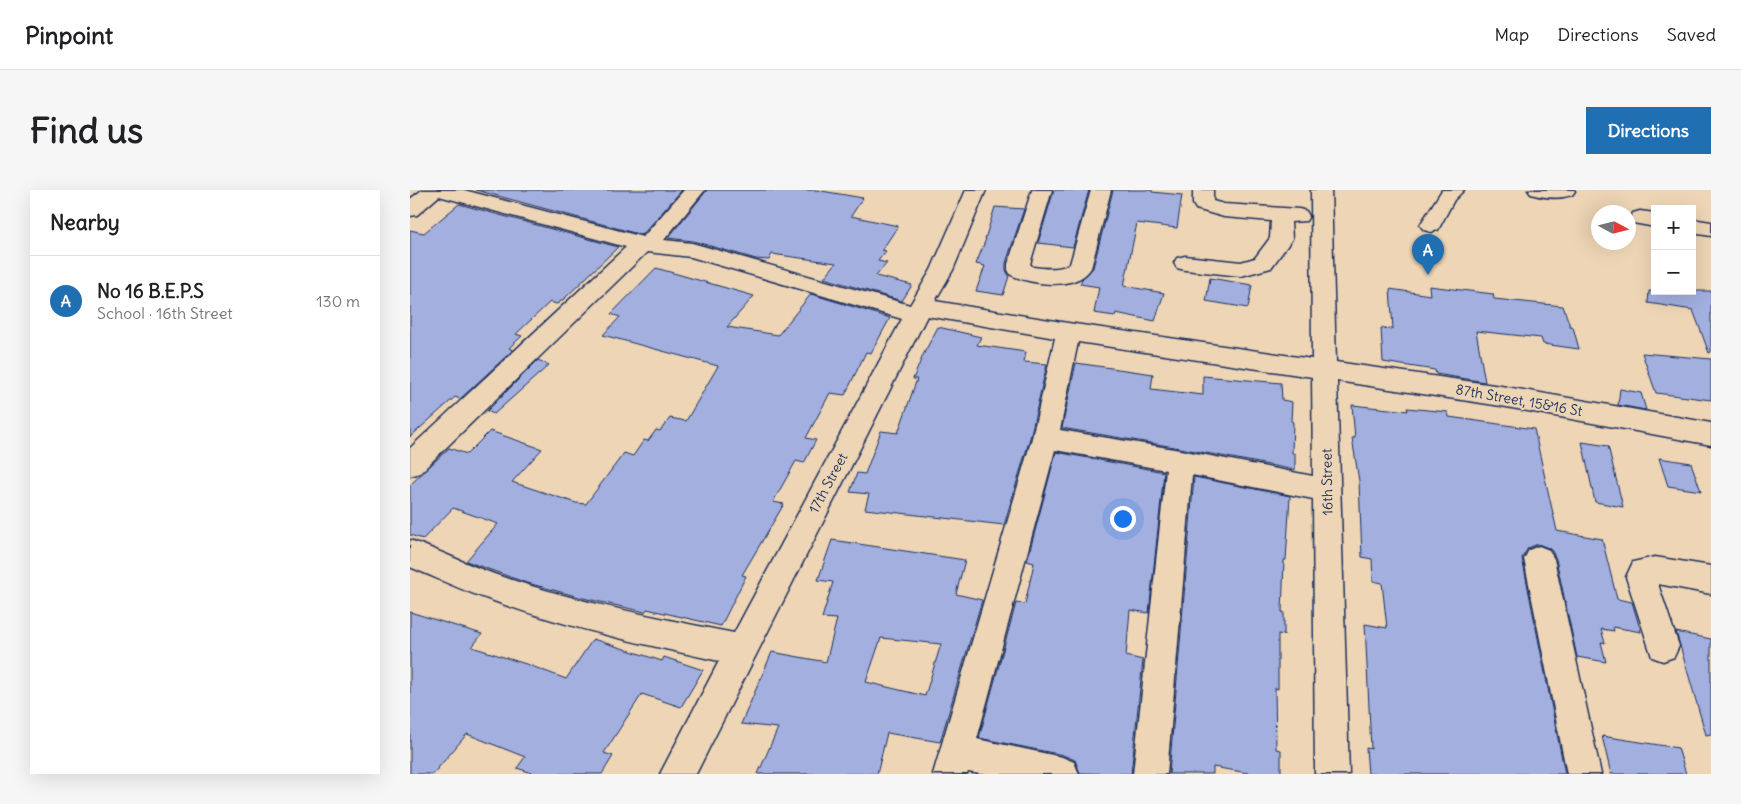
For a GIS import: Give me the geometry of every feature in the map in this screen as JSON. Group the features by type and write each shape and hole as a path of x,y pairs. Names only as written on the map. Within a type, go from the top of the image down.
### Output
{"street":[{"path":"410,210 434,190"},
{"name":"87th Street, 15&16 St","path":"440,190 646,244 692,250 918,311 1502,396 1711,434"},
{"path":"410,465 646,244 695,190"},
{"name":"17th Street","path":"677,774 918,311 942,270 976,190"},
{"path":"1042,190 1018,264 1019,270 1026,274 1063,277 1080,268 1101,190"},
{"path":"1203,190 1203,204 1209,207 1321,218"},
{"name":"16th Street","path":"1321,190 1326,370 1332,774"},
{"path":"1431,225 1446,197 1454,190"},
{"path":"1538,190 1565,191"},
{"path":"1185,263 1241,269 1263,263 1281,238 1281,214"},
{"path":"1696,227 1711,229"},
{"path":"1062,774 953,763 1045,438 1068,332"},
{"path":"1045,438 1180,461 1327,490"},
{"path":"1150,774 1180,461"},
{"path":"410,553 492,587 567,610 636,628 740,650"},
{"path":"1539,559 1584,774"},
{"path":"1663,646 1641,577 1644,572 1655,570 1711,580"}],"building":[{"path":"476,190 682,190 642,235"},
{"path":"707,190 816,190 863,198 851,216 898,226 882,250 886,251 878,261 887,263 876,276 912,285 902,301 824,278 836,263 772,254 769,260 756,259 693,241 668,238"},
{"path":"1054,190 1089,190 1073,247 1038,243"},
{"path":"1113,190 1152,190 1152,192 1182,195 1177,228 1137,223 1124,286 1164,293 1155,321 1116,313 1115,316 1094,313 1099,287 1080,284 1082,279 1093,268"},
{"path":"459,204 618,247 564,299 557,304 550,302 516,334 522,336 509,348 513,350 460,399 455,397 410,437 410,230 424,233"},
{"path":"995,207 1024,209 1006,263 1006,270 1009,276 1003,295 976,291 985,266 976,264 986,239"},
{"path":"656,268 754,296 727,327 778,335 811,294 890,318 871,353 866,352 845,395 830,393 806,438 816,440 804,463 796,461 773,502 784,504 742,575 746,576 721,626 647,609 645,612 583,598 524,582 466,561 498,524 453,508 423,539 410,535 410,485 449,448 467,454 490,431 542,449 512,482 576,503 586,504 624,453 633,456 644,440 648,441 656,430 660,431 670,418 686,421 718,366 603,335 620,317 611,314"},
{"path":"1210,278 1252,285 1248,308 1206,301"},
{"path":"1429,286 1493,294 1494,299 1563,306 1570,326 1573,327 1579,349 1543,344 1541,338 1476,331 1485,382 1436,374 1435,370 1383,362 1381,328 1393,329 1390,289 1430,295"},
{"path":"1649,291 1651,291 1651,295 1696,295 1696,291 1711,291 1711,352 1709,353 1693,310 1648,303"},
{"path":"938,327 981,337 977,345 1026,352 1024,362 1047,364 1030,438 1004,525 865,509 869,494 850,492 857,473 865,474 881,431 898,433 917,379 913,379"},
{"path":"1642,353 1711,359 1711,400 1656,393"},
{"path":"538,360 549,365 494,414 487,411"},
{"path":"1076,363 1153,374 1151,389 1203,395 1203,376 1281,383 1282,400 1292,402 1292,453 1295,454 1295,470 1062,428"},
{"path":"1620,389 1641,393 1646,410 1618,405"},
{"path":"1352,405 1408,411 1407,408 1448,412 1449,417 1534,429 1557,531 1602,539 1617,599 1632,602 1641,632 1613,627 1614,631 1601,629 1605,643 1601,642 1606,662 1577,657 1556,559 1551,549 1538,544 1528,548 1522,558 1565,774 1368,774 1366,748 1371,749 1365,624 1387,628 1382,583 1373,581 1372,559 1362,557 1359,481 1352,438 1355,438"},
{"path":"1582,442 1608,446 1623,507 1595,502"},
{"path":"1056,452 1164,472 1149,613 1130,610 1126,656 1143,660 1131,774 1080,773 1075,760 1063,755 979,738 1016,603 1025,604 1034,563 1027,561"},
{"path":"1659,458 1691,463 1701,491 1668,486"},
{"path":"1194,477 1290,496 1286,560 1284,560 1282,612 1284,612 1284,635 1278,634 1278,689 1275,688 1276,749 1281,750 1281,774 1254,774 1213,767 1213,774 1169,774"},
{"path":"832,540 965,560 956,594 982,600 940,742 887,733 877,774 758,774 778,728 741,724 772,652 826,662 837,619 822,618 833,582 818,580","holes":["881,638 941,644 925,696 866,682"]},
{"path":"410,612 482,634 472,647 566,679 593,639 662,661 664,657 703,670 681,707 642,694 604,753 613,756 602,774 535,774 517,768 525,757 467,734 433,774 410,774"},
{"path":"1676,632 1711,639 1711,734 1706,735"},
{"path":"1602,736 1678,748 1686,774 1611,774"}],"place":[{"name":"No 16 B.E.P.S","path":"1428,275"}]}
